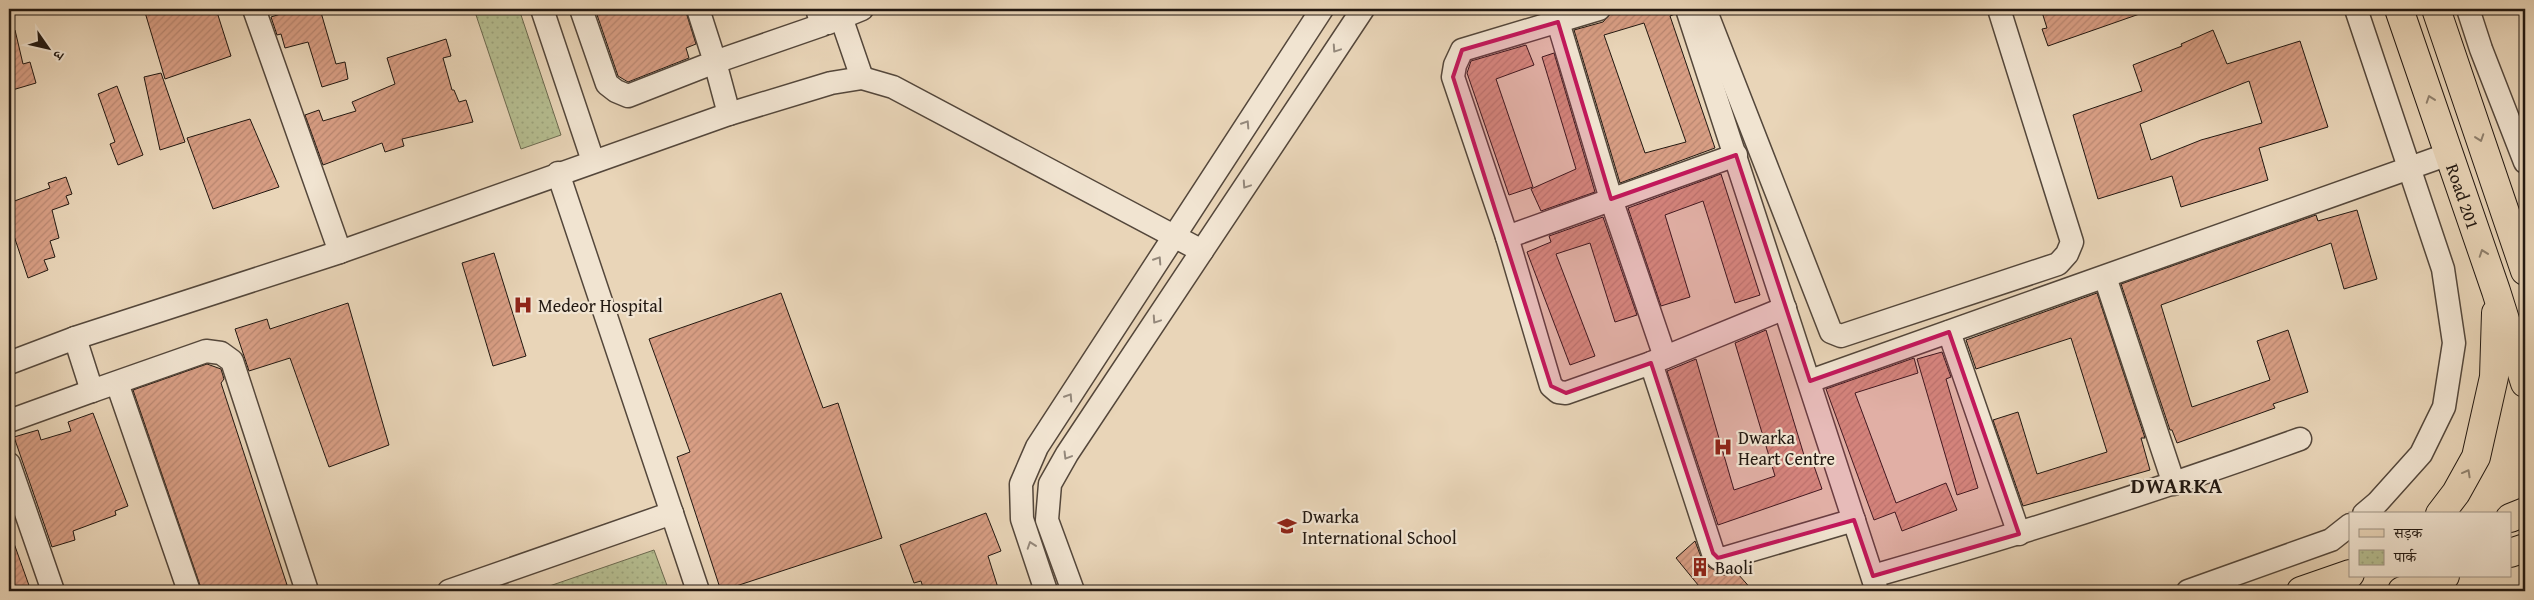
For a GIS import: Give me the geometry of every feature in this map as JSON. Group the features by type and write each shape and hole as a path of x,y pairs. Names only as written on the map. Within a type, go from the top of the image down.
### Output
{"main road":[{"name":"Road 201","path":"2399,9 2496,291 2525,383"},
{"name":"Road 201","path":"2436,9 2525,271"},
{"path":"2442,512 2456,493 2476,457 2481,439 2494,377 2496,291"},
{"path":"2512,517 2525,512"},
{"path":"2512,552 2525,548"},
{"path":"2301,591 2349,574"},
{"path":"2402,591 2439,578"}],"street":[{"path":"254,9 340,252"},
{"path":"542,9 594,161"},
{"path":"581,9 607,84 616,91 628,96 827,17 862,9"},
{"path":"698,9 716,62 730,114"},
{"path":"1046,591 1022,520 1021,484 1036,447 1322,9"},
{"path":"1074,591 1047,520 1050,484 1067,454 1363,9"},
{"path":"1599,9 1462,50 1455,65 1453,77 1507,237 1551,386 1558,392 1566,393 1658,360 1785,308"},
{"path":"1687,9 1875,584 2019,534 2174,484 2300,439"},
{"path":"1705,9 1831,332 1841,336 2058,264 2067,254 2072,242 1999,9"},
{"path":"2356,9 2443,269 2454,343 2444,407 2421,454 2377,503 2366,512"},
{"path":"2468,9 2481,49 2525,162"},
{"path":"827,17 862,78"},
{"path":"1558,22 1713,553 1718,558 1726,558 1854,520"},
{"path":"9,363 75,338 340,252 558,173 730,114 830,83 862,78 893,87 1202,250"},
{"path":"1810,381 2449,154"},
{"path":"1507,237 1736,155"},
{"path":"558,173 698,591"},
{"path":"2106,277 2174,484"},
{"path":"1949,332 2019,534"},
{"path":"75,338 92,391"},
{"path":"9,421 206,351 221,353 232,361 307,591"},
{"path":"117,383 189,591"},
{"path":"9,464 53,591"},
{"path":"449,591 672,513"},
{"path":"2188,591 2331,540 2349,526"}],"highlighted area":[{"path":"1558,22 1611,199 1736,155 1810,381 1949,332 2019,534 1873,576 1854,520 1718,558 1713,553 1651,363 1566,393 1551,386 1453,77 1462,50"}],"green space":[{"path":"474,9 519,9 561,135 521,149"},
{"path":"654,550 669,591 535,591"}],"building":[{"path":"144,9 216,9 231,56 165,79"},
{"path":"296,9 320,9 336,64 345,62 348,79 322,87 308,42 285,48 281,34 277,35 271,17"},
{"path":"595,9 685,9 696,44 686,48 689,58 628,82 618,76"},
{"path":"1625,9 1674,9 1675,14 1670,16 1715,148 1620,183 1574,30 1603,22 1612,12","holes":["1644,23 1686,142 1645,153 1604,35"]},
{"path":"2041,9 2148,9 2148,11 2048,46 2042,29 2047,28"},
{"path":"15,30 23,64 30,62 36,83 9,91 9,31"},
{"path":"2213,30 2227,64 2300,41 2328,127 2259,148 2268,180 2181,207 2172,176 2098,199 2073,115 2142,91 2133,65 2182,46 2181,44","holes":["2249,81 2262,123 2201,140 2151,160 2140,124"]},
{"path":"446,39 451,56 443,58 452,90 454,90 459,102 466,100 473,122 402,139 404,146 385,152 382,143 323,165 305,115 319,110 323,121 356,111 352,102 395,84 387,58"},
{"path":"1526,45 1534,65 1496,79 1533,187 1509,195 1467,73 1471,61"},
{"path":"1554,53 1595,192 1541,211 1531,189 1576,169 1542,57"},
{"path":"161,73 185,142 160,150 144,77"},
{"path":"117,86 143,155 118,165 110,144 115,142 98,94"},
{"path":"250,119 279,187 213,209 187,138"},
{"path":"1721,174 1760,295 1735,303 1703,201 1665,215 1690,297 1661,306 1628,208"},
{"path":"66,177 72,194 66,196 69,204 52,210 59,238 50,241 55,257 44,260 48,270 28,278 11,227 9,228 9,203 50,188 48,183"},
{"path":"2357,210 2377,279 2344,289 2331,243 2161,305 2192,407 2270,380 2257,341 2288,330 2308,392 2273,404 2275,408 2177,443 2172,430 2170,430 2121,284 2316,215 2318,221"},
{"path":"1603,217 1637,315 1615,322 1590,243 1556,254 1595,356 1570,365 1527,252 1551,242 1549,236"},
{"path":"494,253 526,356 493,366 462,263"},
{"path":"781,293 823,408 838,403 882,538 721,591 677,457 690,452 649,339"},
{"path":"2097,293 2145,438 2141,438 2150,470 2023,506 1993,420 2018,412 2037,474 2107,452 2071,338 1976,369 1966,340"},
{"path":"348,303 389,445 329,467 290,358 249,371 235,329 267,319 270,329"},
{"path":"1766,330 1807,465 1813,463 1822,489 1718,525 1667,371 1696,359 1734,490 1775,476 1735,343"},
{"path":"1942,352 1951,377 1946,379 1978,488 1957,495 1917,359"},
{"path":"1914,358 1918,373 1855,393 1896,503 1946,483 1957,510 1902,531 1895,512 1874,520 1826,389"},
{"path":"207,364 221,369 224,379 221,383 289,591 202,591 133,390"},
{"path":"93,413 128,506 115,511 116,515 73,531 75,540 52,547 14,437 38,430 41,440 71,431 68,422"},
{"path":"986,513 1001,551 988,556 999,591 924,591 921,581 914,583 900,545"},
{"path":"9,535 11,535 31,591 9,591"},
{"name":"Baoli","path":"1695,541 1701,557 1709,567 1723,575 1738,574 1753,591 1703,591 1676,558"}],"place":[{"name":"Medeor Hospital","path":"523,305"},
{"name":"Dwarka Heart Centre","path":"1723,447"},
{"name":"Dwarka International School","path":"1287,526"},
{"name":"Baoli","path":"1700,567"}],"district":[{"name":"DWARKA","path":"2177,485"}]}
